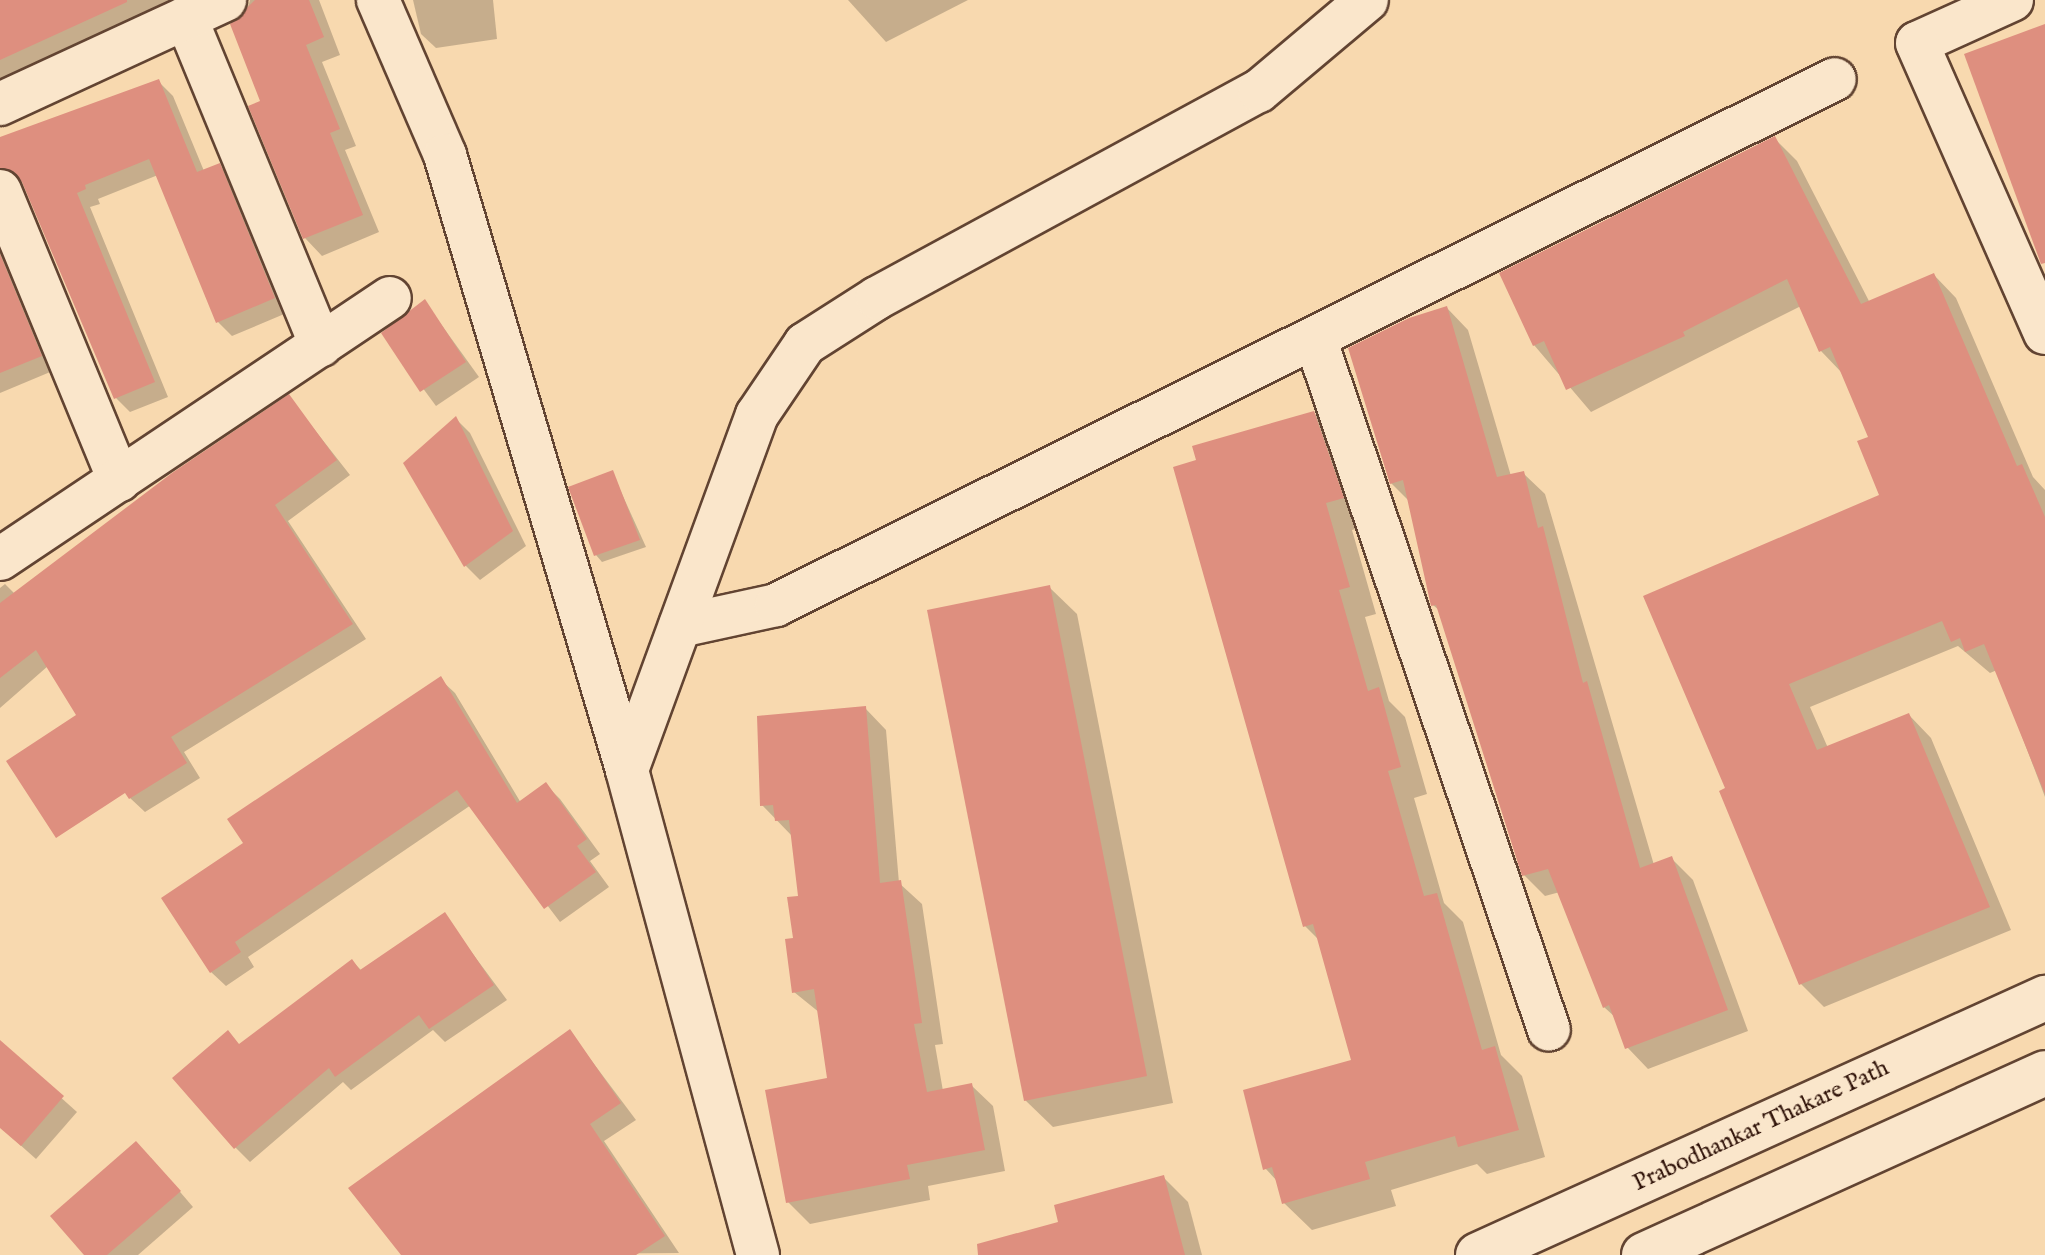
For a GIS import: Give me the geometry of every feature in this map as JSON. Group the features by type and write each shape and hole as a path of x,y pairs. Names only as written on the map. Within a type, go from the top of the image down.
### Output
{"main road":[{"name":"Prabodhankar Thakare Path","path":"1478,1255 2045,998"},
{"path":"1644,1255 2045,1073"}],"street":[{"path":"0,104 225,0"},
{"path":"378,0 445,155 627,770 758,1255"},
{"path":"627,770 757,415 805,344 877,298 1259,91 1367,0"},
{"path":"2012,0 1917,43 2045,333"},
{"path":"186,18 321,345"},
{"path":"680,626 776,605 1835,79"},
{"path":"0,191 119,480"},
{"path":"0,559 390,298"},
{"path":"1315,338 1549,1030"}],"building":[{"path":"0,0 127,0 127,2 0,60"},
{"path":"255,0 309,0 324,37 306,45 340,129 330,133 363,215 303,239 248,106 260,101 230,24"},
{"path":"2045,24 2045,263 2041,264 1964,54"},
{"path":"159,79 197,172 220,163 275,298 216,323 149,159 85,185 86,189 77,193 155,382 114,399 22,182 14,172 0,168 0,137"},
{"path":"1775,136 1861,304 1934,273 2017,466 2022,464 2045,517 2045,794 1984,644 1965,652 1960,638 1951,642 1942,621 1789,684 1817,750 1909,713 1990,907 1799,985 1719,791 1725,788 1643,596 1879,495 1857,441 1868,437 1830,347 1819,352 1787,279 1683,332 1685,336 1566,390 1544,341 1533,346 1499,273"},
{"path":"0,254 42,356 0,373"},
{"path":"425,299 466,362 420,392 381,333"},
{"path":"1447,306 1497,477 1524,471 1538,528 1543,526 1583,683 1587,681 1640,868 1672,856 1728,1010 1625,1049 1609,1005 1603,1008 1548,869 1522,876 1436,605 1431,606 1403,480 1390,484 1348,348 1409,318"},
{"path":"289,394 337,460 275,505 353,624 171,737 187,763 129,799 125,793 56,838 6,761 76,715 36,650 0,678 0,603 172,473"},
{"path":"1314,411 1344,498 1326,503 1350,587 1339,590 1368,691 1379,687 1401,767 1388,771 1424,896 1437,893 1482,1050 1495,1046 1519,1130 1458,1147 1455,1136 1365,1162 1370,1179 1282,1204 1272,1167 1263,1170 1243,1090 1351,1060 1313,924 1303,927 1173,467 1196,460 1192,446"},
{"path":"456,416 513,531 464,567 403,463"},
{"path":"613,470 640,540 594,556 568,487"},
{"path":"1050,585 1147,1076 1024,1101 927,610"},
{"path":"441,676 517,803 546,782 587,839 577,846 596,872 544,909 457,790 235,942 241,952 210,973 161,898 243,843 227,819"},
{"path":"866,706 880,883 901,880 922,1023 914,1024 927,1092 972,1083 985,1150 907,1165 910,1179 786,1203 765,1090 827,1078 814,989 792,993 785,939 793,938 787,897 798,896 789,820 775,821 773,805 760,806 757,716"},
{"path":"445,912 494,985 429,1029 419,1015 335,1077 329,1068 234,1149 172,1078 228,1030 239,1044 352,959 360,970"},
{"path":"570,1029 621,1103 590,1124 665,1236 636,1255 401,1255 348,1188"},
{"path":"0,1040 64,1096 21,1146 0,1128"},
{"path":"136,1141 181,1191 107,1255 84,1255 50,1216"},
{"path":"1164,1175 1185,1255 978,1255 977,1244 1058,1222 1054,1205"}]}
